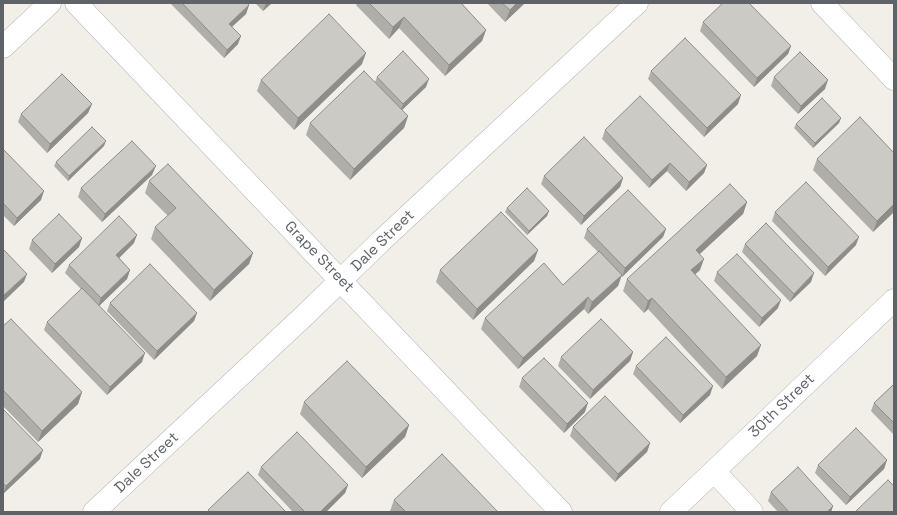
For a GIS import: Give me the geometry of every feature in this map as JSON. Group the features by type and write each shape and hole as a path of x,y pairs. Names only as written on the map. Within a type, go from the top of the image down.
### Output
{"street":[{"path":"3,47 50,3"},
{"name":"Grape Street","path":"76,3 561,512"},
{"name":"Dale Street","path":"94,512 294,326 380,242 637,3"},
{"path":"822,3 894,79"},
{"name":"30th Street","path":"671,512 894,300"},
{"path":"714,471 752,512"}],"building":[{"path":"182,3 247,3 249,5 229,24 241,36 227,50"},
{"path":"369,3 461,3 486,30 449,65 404,17 393,27"},
{"path":"502,3 517,3 510,10"},
{"path":"723,3 749,3 791,46 757,78 703,22"},
{"path":"329,14 366,53 298,118 261,80"},
{"path":"685,38 741,95 707,128 651,71"},
{"path":"403,51 429,79 403,104 377,77"},
{"path":"800,52 828,80 801,106 774,77"},
{"path":"364,71 408,116 354,169 310,123"},
{"path":"62,74 92,104 50,144 21,114"},
{"path":"640,96 707,165 689,182 670,163 652,180 605,130"},
{"path":"822,98 841,118 815,143 796,124"},
{"path":"860,117 894,153 894,204 877,221 817,159"},
{"path":"92,127 106,141 69,176 56,162"},
{"path":"584,137 623,178 584,216 544,176"},
{"path":"132,141 156,166 105,214 81,188"},
{"path":"3,149 44,191 17,218 3,203"},
{"path":"168,164 253,253 214,290 155,227 176,208 149,181"},
{"path":"806,182 859,237 828,267 775,212"},
{"path":"730,184 747,202 696,250 704,259 691,270 761,345 726,377 652,298 648,301 627,279"},
{"path":"527,188 549,211 529,231 507,208"},
{"path":"628,190 666,229 625,268 587,229"},
{"path":"501,212 538,250 477,309 440,270"},
{"path":"59,214 82,238 55,264 32,240"},
{"path":"119,216 137,235 116,255 130,270 101,298 69,265"},
{"path":"766,223 814,273 794,294 745,244"},
{"path":"3,249 27,274 4,295 3,294"},
{"path":"599,251 622,275 592,302 588,297 523,358 485,318 544,263 563,285"},
{"path":"737,254 781,300 762,318 717,272"},
{"path":"150,264 197,313 157,351 110,303"},
{"path":"82,288 145,353 110,387 47,322"},
{"path":"11,319 82,392 42,431 3,390 3,326"},
{"path":"601,319 633,352 593,390 561,357"},
{"path":"666,337 713,386 683,415 636,366"},
{"path":"544,358 588,403 567,424 522,378"},
{"path":"347,361 409,425 366,467 304,402"},
{"path":"894,384 894,423 874,403"},
{"path":"605,396 650,443 618,474 573,427"},
{"path":"3,409 43,450 6,486 3,483"},
{"path":"856,428 887,460 850,497 818,465"},
{"path":"297,432 348,485 320,512 305,512 261,467"},
{"path":"442,454 498,512 406,512 394,500"},
{"path":"798,467 833,506 827,512 789,512 771,492"},
{"path":"248,472 286,512 210,512 208,510"},
{"path":"888,480 894,486 894,512 855,512"}]}
